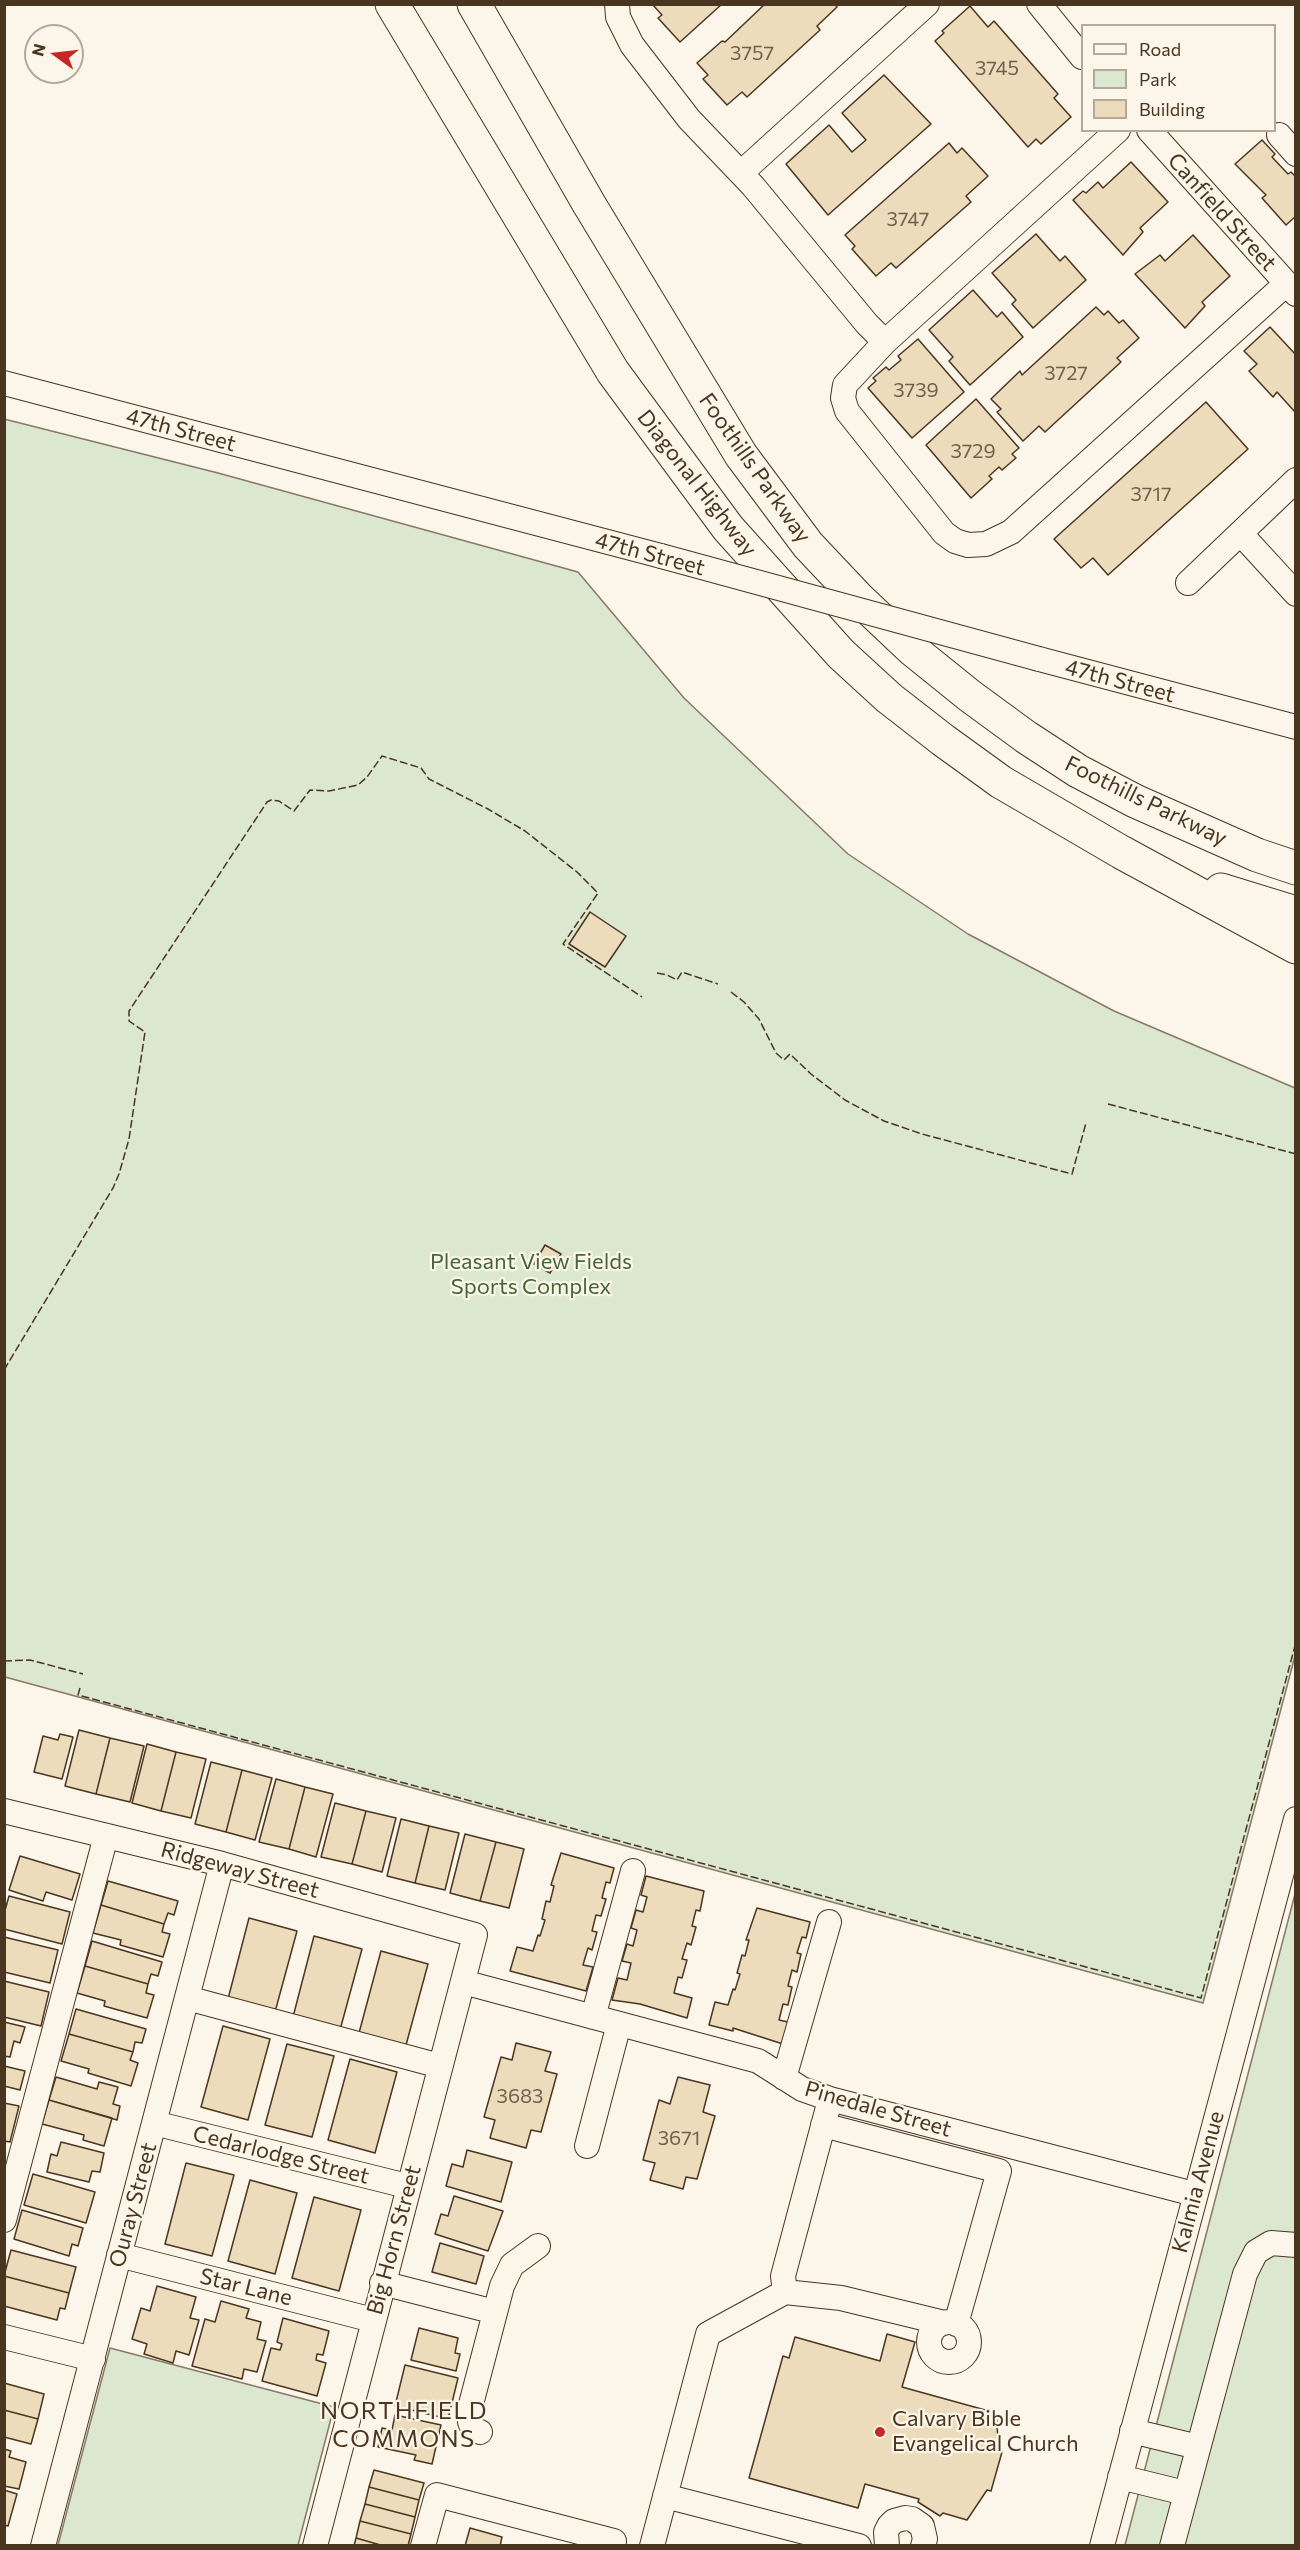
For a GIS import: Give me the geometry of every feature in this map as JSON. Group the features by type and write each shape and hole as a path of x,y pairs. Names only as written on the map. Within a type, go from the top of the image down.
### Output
{"highway":[{"name":"Diagonal Highway","path":"392,4 613,372 728,528 842,654 889,698 1001,782 1121,852"},
{"name":"Foothills Parkway","path":"474,4 590,204 741,455 777,506 822,561 913,650 970,696 1061,760 1145,805 1257,855 1296,868"},
{"path":"1121,852 1210,886 1296,913"},
{"path":"1121,852 1296,947"}],"street":[{"path":"617,4 618,16 632,45 688,119 741,173 867,324 885,342"},
{"path":"741,173 927,4"},
{"path":"1039,4 1081,55"},
{"path":"1116,132 885,342 844,385 843,398 847,411 944,533 955,541 968,545 986,544 1011,532 1291,289"},
{"name":"Canfield Street","path":"1151,132 1291,289"},
{"path":"1279,135 1296,154"},
{"name":"47th Street","path":"4,384 661,556 1296,727"},
{"path":"1188,583 1296,480"},
{"path":"1241,534 1296,594"},
{"name":"Ridgeway Street","path":"4,1812 222,1864 475,1935"},
{"name":"Kalmia Avenue","path":"1102,2546 1194,2194 1286,1890 1296,1819"},
{"path":"4,2220 106,1836"},
{"name":"Ouray Street","path":"43,2546 222,1864"},
{"path":"593,2017 633,1871"},
{"path":"784,2078 828,1922"},
{"name":"Big Horn Street","path":"315,2546 407,2186 475,1935"},
{"name":"Pinedale Street","path":"463,1982 758,2061 801,2089 830,2099 1194,2194"},
{"path":"187,1998 440,2066"},
{"path":"587,2146 620,2024"},
{"path":"785,2292 783,2276 830,2099"},
{"name":"Cedarlodge Street","path":"154,2123 407,2186"},
{"path":"824,2125 999,2171"},
{"path":"652,2546 708,2334 785,2292 841,2298 950,2323 999,2171 1004,2145"},
{"path":"1172,2546 1245,2274 1256,2252 1271,2243 1296,2245"},
{"path":"480,2432 473,2429 470,2421 470,2408 506,2275 518,2259 538,2246"},
{"name":"Star Lane","path":"119,2255 373,2320"},
{"path":"382,2283 495,2312"},
{"path":"4,2337 93,2359"},
{"path":"1132,2431 1198,2447"},
{"path":"1120,2477 1185,2493"},
{"path":"423,2546 437,2495 614,2541"},
{"path":"665,2496 859,2546"},
{"path":"887,2546 886,2532 889,2526 894,2521 905,2517 922,2526 925,2539 923,2546"}],"green space":[{"name":"Pleasant View Fields Sports Complex","path":"4,419 218,473 578,572 684,698 848,854 968,934 1114,1011 1295,1088 1295,1656 1203,2003 5,1677"},
{"path":"1295,1894 1295,2545 1125,2545"},
{"path":"110,2348 334,2407 298,2545 58,2545"}],"building":[{"path":"652,4 722,4 680,42 658,18 662,15"},
{"path":"765,4 835,4 837,7 817,26 820,30 747,97 742,92 727,105 703,79 708,75 697,63 722,41 725,42"},
{"path":"970,6 988,27 994,21 1058,94 1054,98 1071,117 1041,144 1036,139 1028,147 935,41 944,33 942,31"},
{"path":"884,75 931,124 828,215 786,164 829,125 852,152 866,140 842,113"},
{"path":"1262,140 1275,154 1272,157 1288,174 1291,172 1296,177 1296,216 1286,225 1262,198 1266,195 1235,164"},
{"path":"949,143 957,153 962,148 988,176 966,196 971,202 896,268 891,263 876,276 852,249 855,246 845,235"},
{"path":"1131,162 1168,202 1140,228 1143,232 1123,255 1073,200 1083,191 1086,193 1098,182 1103,188"},
{"path":"1036,234 1060,261 1065,256 1086,280 1033,328 1012,304 1016,300 992,273"},
{"path":"1193,235 1230,276 1202,302 1205,306 1185,328 1135,274 1160,255 1165,261"},
{"path":"973,290 997,317 1002,312 1023,337 970,385 949,361 953,357 929,330"},
{"path":"1096,307 1104,315 1108,311 1119,323 1123,320 1139,338 1117,358 1121,362 1045,432 1039,426 1023,441 997,412 1001,409 991,399 1020,371 1022,375"},
{"path":"1270,327 1296,355 1295,412 1277,392 1273,397 1249,371 1257,364 1244,351"},
{"path":"918,339 964,392 912,438 868,388 876,381 873,378 886,367 889,370 901,360 898,356"},
{"path":"976,399 1019,448 1012,454 1016,458 1002,470 999,467 989,476 992,479 971,498 926,445"},
{"path":"1206,402 1248,449 1108,575 1093,558 1081,568 1054,539"},
{"path":"590,912 626,936 605,967 569,944"},
{"path":"545,1245 561,1254 550,1273 534,1264"},
{"path":"79,1730 110,1738 96,1794 65,1786"},
{"path":"60,1734 73,1737 62,1779 34,1772 43,1736 58,1740"},
{"path":"110,1738 144,1746 130,1802 96,1794"},
{"path":"147,1744 176,1752 161,1811 132,1803"},
{"path":"176,1752 206,1759 191,1818 161,1811"},
{"path":"211,1762 242,1770 226,1832 195,1824"},
{"path":"242,1770 272,1778 255,1840 226,1832"},
{"path":"276,1779 305,1787 289,1849 259,1842"},
{"path":"305,1787 333,1794 316,1857 289,1849"},
{"path":"335,1803 366,1811 352,1864 321,1857"},
{"path":"366,1811 396,1818 382,1872 352,1864"},
{"path":"401,1819 429,1826 415,1883 387,1876"},
{"path":"429,1826 459,1833 445,1890 415,1883"},
{"path":"465,1834 496,1842 480,1901 450,1893"},
{"path":"496,1842 524,1849 509,1908 480,1901"},
{"path":"561,1853 614,1868 610,1883 606,1882 602,1898 606,1899 601,1916 596,1915 592,1931 597,1932 592,1950 588,1948 583,1965 593,1967 586,1991 510,1971 517,1947 533,1951 538,1935 540,1936 545,1920 542,1919 546,1901 550,1902 554,1886 551,1885"},
{"path":"20,1856 80,1874 72,1900 46,1892 43,1901 9,1890"},
{"path":"646,1876 704,1891 700,1911 696,1910 692,1926 696,1927 691,1945 687,1943 682,1959 687,1960 682,1978 678,1977 674,1993 692,1998 687,2018 640,2004 612,2000 618,1978 627,1980 631,1963 622,1961 627,1944 633,1946 637,1930 631,1928 636,1910 643,1912 647,1897 641,1895"},
{"path":"108,1881 178,1901 174,1915 168,1913 164,1924 101,1905"},
{"path":"9,1896 70,1912 62,1944 4,1929 4,1914"},
{"path":"101,1905 164,1924 162,1932 170,1934 163,1957 120,1945 121,1940 93,1933"},
{"path":"757,1908 810,1922 806,1938 802,1937 797,1953 801,1954 797,1972 792,1970 788,1986 792,1987 788,2005 783,2004 779,2020 788,2022 783,2044 733,2028 733,2031 709,2025 715,2002 728,2005 733,1989 735,1990 740,1974 737,1973 742,1955 745,1956 749,1940 746,1940"},
{"path":"249,1918 297,1931 275,2012 228,1999"},
{"path":"314,1936 362,1949 340,2030 293,2017"},
{"path":"4,1937 58,1950 50,1983 4,1972"},
{"path":"92,1941 162,1962 158,1976 151,1974 148,1984 85,1966"},
{"path":"381,1951 428,1964 406,2045 359,2033"},
{"path":"85,1966 148,1984 146,1993 154,1995 147,2018 104,2006 105,2001 77,1993"},
{"path":"4,1981 49,1992 41,2026 4,2017"},
{"path":"76,2009 146,2029 142,2043 135,2042 133,2052 69,2034"},
{"path":"4,2022 25,2027 20,2043 14,2041 10,2057 4,2056"},
{"path":"223,2026 270,2039 248,2120 201,2107"},
{"path":"69,2034 133,2052 130,2060 138,2063 131,2086 88,2073 89,2069 61,2061"},
{"path":"516,2043 551,2052 545,2071 557,2074 541,2132 531,2130 526,2148 490,2138 495,2120 484,2117 501,2057 512,2060"},
{"path":"287,2044 334,2056 312,2137 265,2125"},
{"path":"350,2059 397,2072 375,2153 328,2140"},
{"path":"4,2066 25,2071 20,2090 4,2086"},
{"path":"56,2077 97,2089 99,2082 118,2087 113,2104 120,2106 117,2120 49,2100"},
{"path":"678,2077 710,2085 703,2112 715,2116 697,2179 686,2177 683,2189 650,2180 655,2163 643,2160 659,2100 670,2104"},
{"path":"49,2100 112,2118 104,2146 83,2140 84,2135 42,2124"},
{"path":"4,2103 19,2106 10,2142 4,2141"},
{"path":"61,2142 104,2153 100,2172 92,2171 89,2182 47,2172 51,2154 57,2156"},
{"path":"467,2150 512,2162 501,2202 446,2186 452,2164 463,2167"},
{"path":"186,2163 234,2175 212,2256 165,2244"},
{"path":"33,2174 95,2192 86,2223 24,2205"},
{"path":"250,2180 297,2193 275,2274 228,2261"},
{"path":"454,2196 503,2211 488,2251 435,2234 441,2214 448,2216"},
{"path":"314,2197 361,2210 339,2291 292,2278"},
{"path":"22,2210 83,2228 78,2246 72,2244 69,2256 14,2239"},
{"path":"440,2243 484,2256 476,2284 432,2272"},
{"path":"11,2250 76,2267 69,2293 4,2276"},
{"path":"4,2276 69,2293 65,2309 60,2308 57,2320 4,2306"},
{"path":"157,2286 196,2297 190,2318 199,2320 189,2355 176,2351 173,2363 144,2354 147,2344 132,2339 141,2308 150,2311"},
{"path":"221,2301 249,2309 246,2318 261,2322 257,2339 266,2341 257,2372 244,2369 242,2379 192,2366 205,2319 215,2322"},
{"path":"283,2318 329,2331 323,2355 317,2354 316,2360 326,2363 317,2396 262,2381 271,2348 280,2350 282,2344 277,2342"},
{"path":"419,2328 458,2338 455,2353 460,2354 456,2371 411,2360"},
{"name":"Calvary Bible Evangelical Church","path":"887,2334 915,2342 902,2387 996,2413 999,2451 1002,2452 991,2491 987,2490 967,2520 943,2513 940,2516 918,2502 919,2499 865,2484 858,2508 749,2478 783,2356 789,2358 795,2337 880,2361"},
{"path":"405,2365 458,2378 448,2419 395,2406"},
{"path":"4,2383 44,2394 38,2419 4,2410"},
{"path":"4,2410 38,2419 31,2444 4,2437"},
{"path":"395,2415 441,2425 432,2464 414,2460 416,2455 378,2447 382,2428 392,2430"},
{"path":"4,2449 11,2451 9,2457 26,2462 19,2489 4,2486"},
{"path":"374,2470 424,2483 419,2500 369,2487"},
{"path":"369,2487 419,2500 415,2517 365,2504"},
{"path":"4,2490 17,2494 8,2526 4,2525"},
{"path":"365,2504 415,2517 411,2534 360,2521"},
{"path":"360,2521 411,2534 408,2546 384,2546 356,2538"},
{"path":"470,2528 502,2537 500,2546 465,2546"},
{"path":"356,2538 384,2546 354,2546"}],"fence":[{"path":"4,1370 113,1188 119,1174 129,1139 145,1032 129,1021 129,1011 267,802 279,801 294,811 310,790 329,791 358,785 367,777 382,756 421,768 429,779 525,831 577,872 598,893 563,944 642,997"},
{"path":"657,973 677,980 682,972 718,984"},
{"path":"731,992 744,1002 759,1019 776,1053 784,1060 790,1054 811,1074 845,1100 884,1121 922,1134 1072,1174 1086,1123"},
{"path":"1108,1104 1296,1154"},
{"path":"80,1688 78,1695 1201,1998 1296,1642"},
{"path":"4,1661 30,1660 83,1674"}],"place":[{"name":"Calvary Bible Evangelical Church","path":"880,2432"}],"district":[{"name":"NORTHFIELD COMMONS","path":"404,2425"}]}
